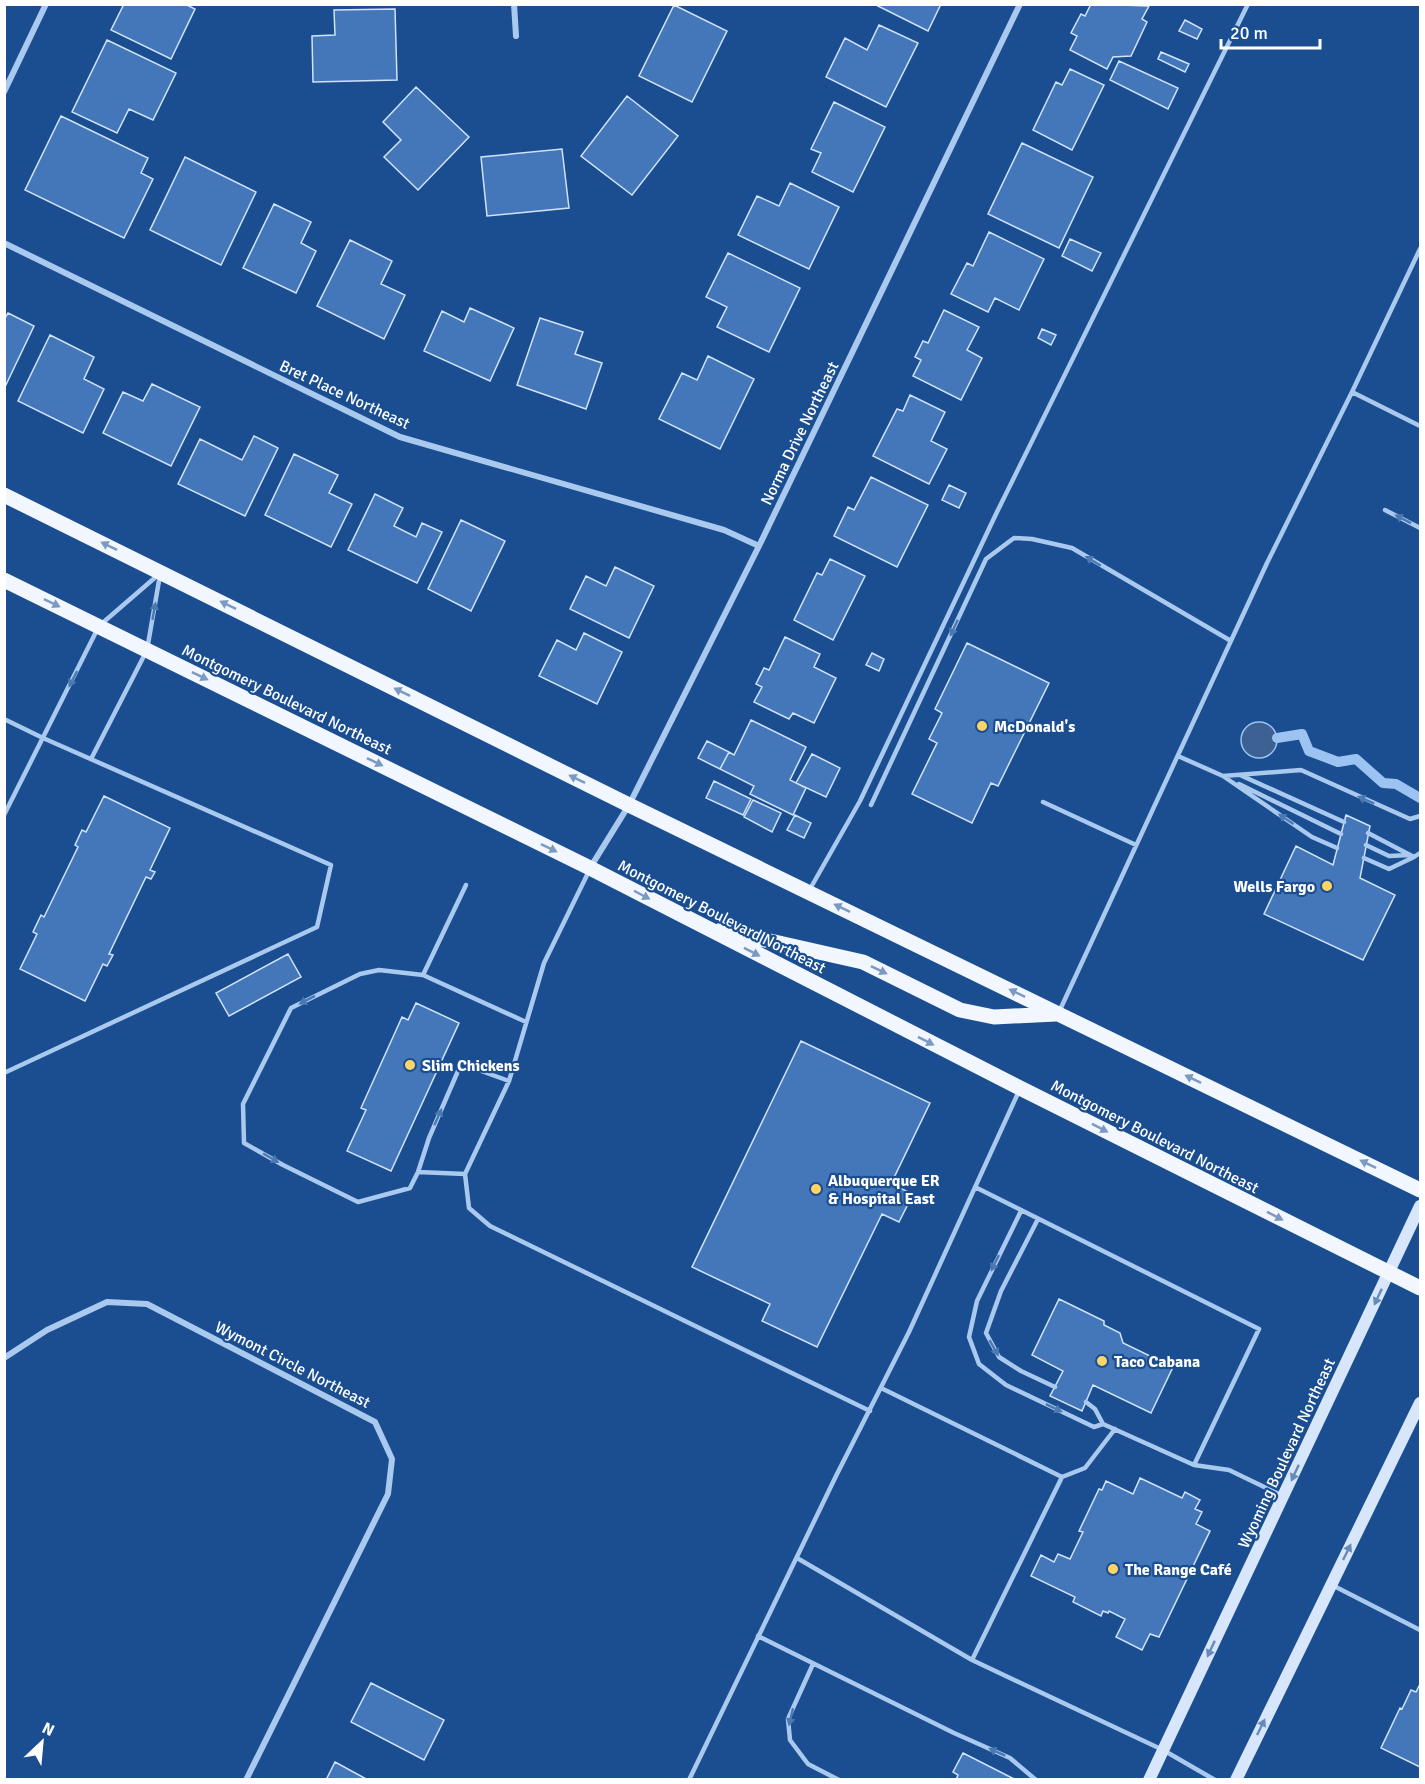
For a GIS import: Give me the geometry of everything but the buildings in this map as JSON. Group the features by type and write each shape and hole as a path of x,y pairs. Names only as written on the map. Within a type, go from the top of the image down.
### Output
{"main road":[{"path":"4,495 629,805 1420,1190"},
{"name":"Montgomery Boulevard Northeast","path":"4,580 590,868 1020,1088 1420,1288"},
{"path":"700,926 863,962 960,1010 994,1017 1058,1013"},
{"name":"Wyoming Boulevard Northeast","path":"1149,1779 1420,1206"},
{"path":"1236,1779 1420,1403"}],"street":[{"path":"4,92 46,4"},
{"path":"514,4 516,36"},
{"name":"Norma Drive Northeast","path":"590,868 629,805 759,546 1020,4"},
{"name":"Bret Place Northeast","path":"4,243 400,437 724,530 759,546"},
{"name":"Wymont Circle Northeast","path":"4,1358 47,1330 108,1302 147,1304 375,1422 393,1459 388,1494 246,1779"}],"lane":[{"path":"808,892 860,801 996,514 1248,4"},
{"path":"1058,1013 1267,563 1420,249"},
{"path":"1352,392 1420,426"},
{"path":"1385,510 1420,528"},
{"path":"871,805 986,559 1014,538 1032,538 1072,549 1231,641"},
{"path":"4,814 99,626 161,572"},
{"path":"92,759 147,650 161,572"},
{"path":"4,719 331,865 317,927 4,1073"},
{"path":"1178,756 1341,834"},
{"path":"1223,776 1301,770 1410,819 1420,816"},
{"path":"1239,775 1344,822"},
{"path":"1223,776 1312,837 1337,848"},
{"path":"1043,802 1137,845"},
{"path":"1368,833 1412,856"},
{"path":"1366,845 1389,856 1412,856"},
{"path":"1364,858 1389,869 1420,853"},
{"path":"590,868 544,963 510,1081 465,1174 470,1208 490,1226 870,1411"},
{"path":"423,975 466,885"},
{"path":"510,1081 473,1068 458,1071 410,1188 358,1202 244,1143 243,1104 291,1008 360,974 379,970 423,975 526,1022"},
{"path":"697,1779 690,1778 836,1476 909,1332 1020,1088"},
{"path":"418,1172 465,1174"},
{"path":"975,1188 1259,1329 1194,1465"},
{"path":"1021,1210 977,1301 969,1337 979,1364 1006,1385 1094,1427 1103,1424"},
{"path":"1038,1219 1001,1292 986,1334 999,1357 1021,1371 1055,1387"},
{"path":"881,1388 1062,1477"},
{"path":"1086,1402 1095,1409 1103,1424 1194,1465 1229,1470 1284,1497"},
{"path":"972,1660 1062,1477 1085,1468 1115,1429"},
{"path":"797,1558 972,1660 1163,1750 1215,1779"},
{"path":"1331,1585 1420,1630"},
{"path":"758,1636 954,1733 1010,1758 1036,1779"},
{"path":"813,1664 788,1719 790,1740 808,1764 839,1779"}],"water":[{"path":"1259,722 1272,727 1277,740 1272,753 1259,758 1246,753 1241,740 1246,727"}],"waterway":[{"path":"1277,738 1302,734 1309,751 1338,762 1356,759 1383,783 1396,784 1420,798"}],"place":[{"name":"McDonald's","path":"982,726"},
{"name":"Wells Fargo","path":"1327,886"},
{"name":"Slim Chickens","path":"410,1065"},
{"name":"Albuquerque ER & Hospital East","path":"816,1189"},
{"name":"Taco Cabana","path":"1102,1361"},
{"name":"The Range Café","path":"1113,1569"}]}
